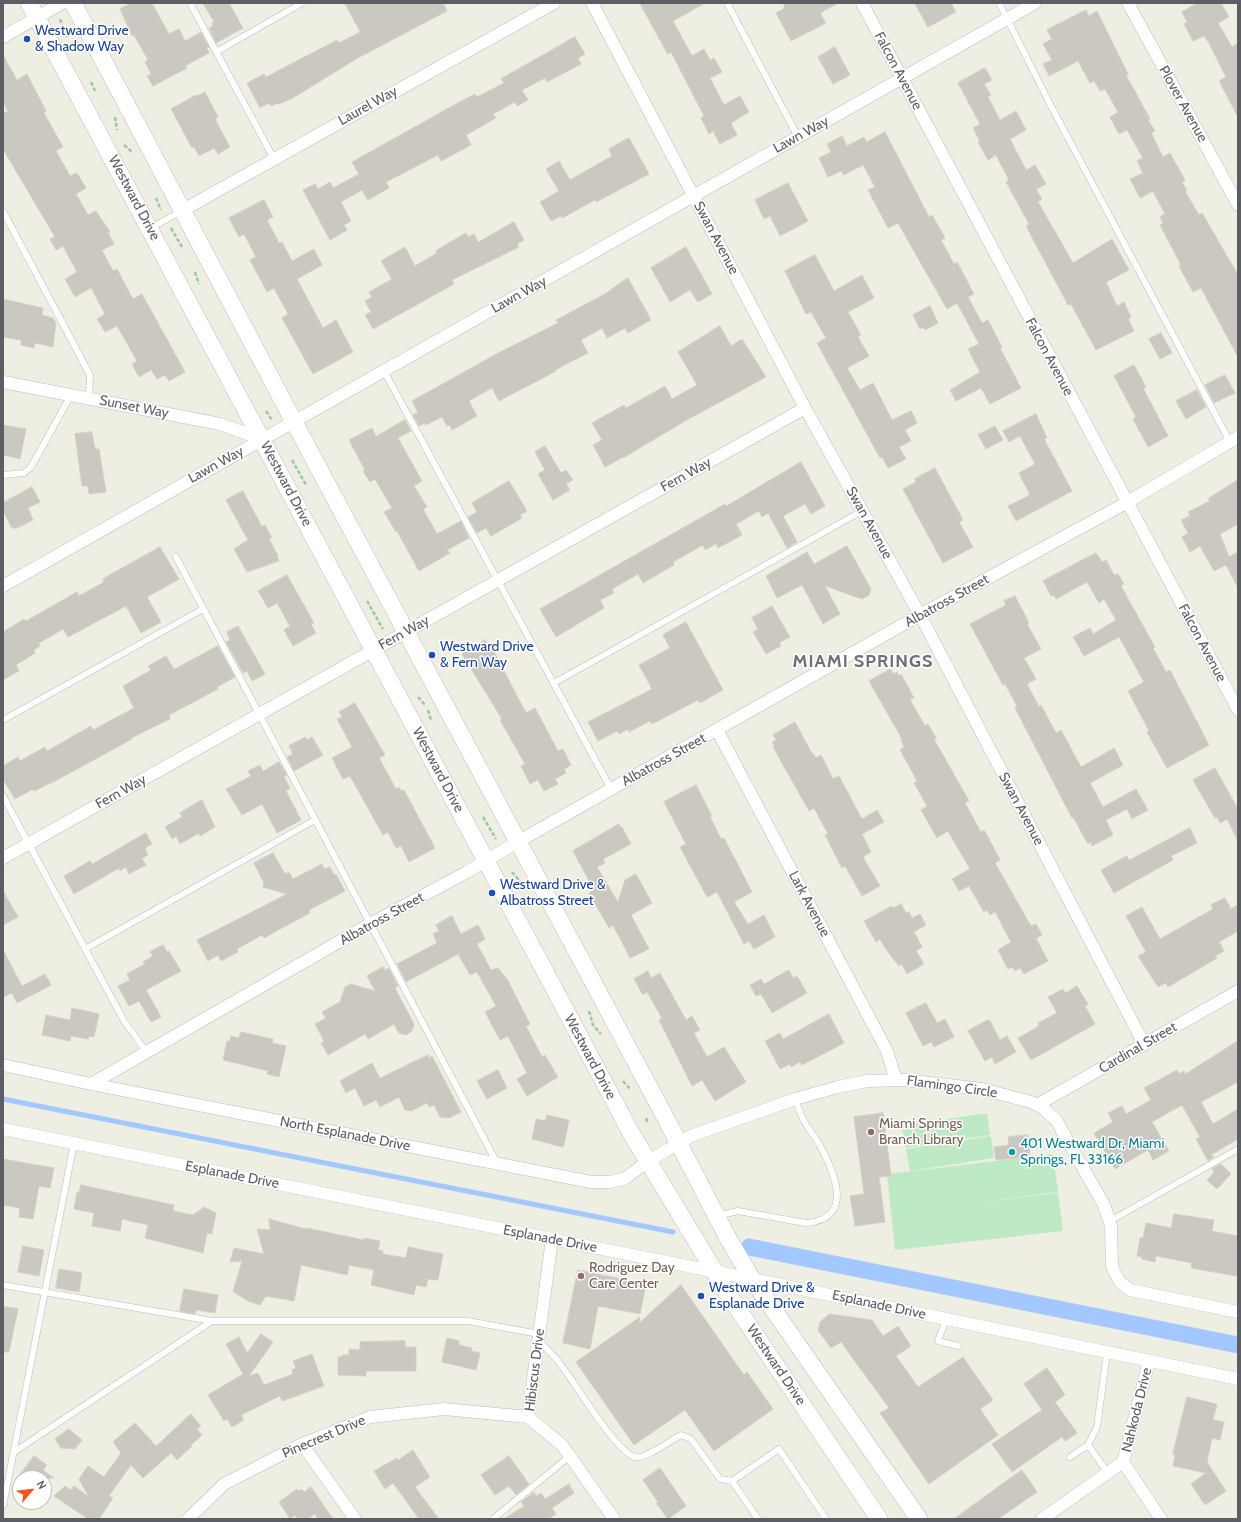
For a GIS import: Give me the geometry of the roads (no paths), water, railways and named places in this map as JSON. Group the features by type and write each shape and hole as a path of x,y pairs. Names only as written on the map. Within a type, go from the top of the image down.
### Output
{"street":[{"path":"3,36 33,10 62,3"},
{"name":"Westward Drive","path":"73,3 294,422 519,840 679,1142 716,1216 752,1279 919,1519"},
{"name":"Laurel Way","path":"183,210 554,3"},
{"name":"Swan Avenue","path":"592,3 805,408 920,615 1144,1044"},
{"name":"Falcon Avenue","path":"862,3 1126,503 1238,710"},
{"name":"Lawn Way","path":"3,586 1035,3"},
{"name":"Plover Avenue","path":"1128,3 1238,205"},
{"name":"Westward Drive","path":"33,10 647,1162 714,1271 879,1519"},
{"name":"Sunset Way","path":"3,382 220,424 262,439"},
{"name":"Fern Way","path":"3,858 805,408"},
{"name":"Albatross Street","path":"91,1084 519,840 611,790 920,615 1126,503 1234,439"},
{"name":"Lark Avenue","path":"717,730 887,1051 896,1080"},
{"name":"Cardinal Street","path":"1037,1105 1238,991"},
{"name":"North Esplanade Drive","path":"3,1065 91,1084 592,1182 609,1182 624,1179 647,1162 679,1142"},
{"name":"Flamingo Circle","path":"679,1142 698,1133 795,1099 838,1087 867,1081 896,1080 982,1089 1014,1096 1037,1105 1050,1113 1056,1120 1098,1193 1110,1221 1112,1265 1117,1277 1124,1286 1130,1290 1238,1312"},
{"name":"Esplanade Drive","path":"3,1128 714,1271 1238,1379"},
{"name":"Hibiscus Drive","path":"552,1239 528,1417 562,1445 614,1519"},
{"name":"Nahkoda Drive","path":"1149,1361 1124,1462 1162,1519"},
{"name":"Pinecrest Drive","path":"188,1519 224,1484 302,1444 370,1417 444,1408 528,1417"},
{"path":"302,1444 355,1519"},
{"path":"1042,1519 1124,1462"}],"lane":[{"path":"190,3 274,159"},
{"path":"216,52 302,3"},
{"path":"727,3 798,137"},
{"path":"999,3 1050,104 1234,439"},
{"path":"151,229 183,210"},
{"path":"3,211 90,375 89,398"},
{"path":"384,370 611,790"},
{"path":"3,475 24,473 31,468 71,395"},
{"path":"554,684 862,511"},
{"path":"176,557 497,1163"},
{"path":"3,720 203,609"},
{"path":"3,796 124,1021 146,1053"},
{"path":"85,950 315,820"},
{"path":"716,1216 738,1211 806,1223 814,1222 827,1216 836,1206 838,1193 828,1164 817,1141 803,1120 795,1099"},
{"path":"3,1506 74,1143"},
{"path":"1110,1221 1238,1149"},
{"path":"3,1285 212,1322 468,1321 539,1337 561,1364 615,1441 628,1454 636,1458 644,1456 681,1435 685,1436 692,1439 720,1479 732,1481 779,1449 826,1519"},
{"path":"946,1320 938,1342 958,1346"},
{"path":"14,1452 212,1322"},
{"path":"1070,1457 1088,1445 1096,1427 1107,1352"},
{"path":"1088,1445 1108,1473"},
{"path":"493,1519 570,1456"},
{"path":"732,1481 758,1519"}],"waterway":[{"path":"3,1099 673,1232"},
{"path":"749,1247 1238,1345"}],"place":[{"name":"Westward Drive & Shadow Way","path":"27,39"},
{"name":"Westward Drive & Fern Way","path":"432,655"},
{"name":"Westward Drive & Albatross Street","path":"492,893"},
{"name":"Miami Springs Branch Library","path":"871,1132"},
{"name":"401 Westward Dr, Miami Springs, FL 33166","path":"1012,1152"},
{"name":"Rodriguez Day Care Center","path":"581,1276"},
{"name":"Westward Drive & Esplanade Drive","path":"701,1296"}],"district":[{"name":"MIAMI SPRINGS","path":"863,662"}]}
